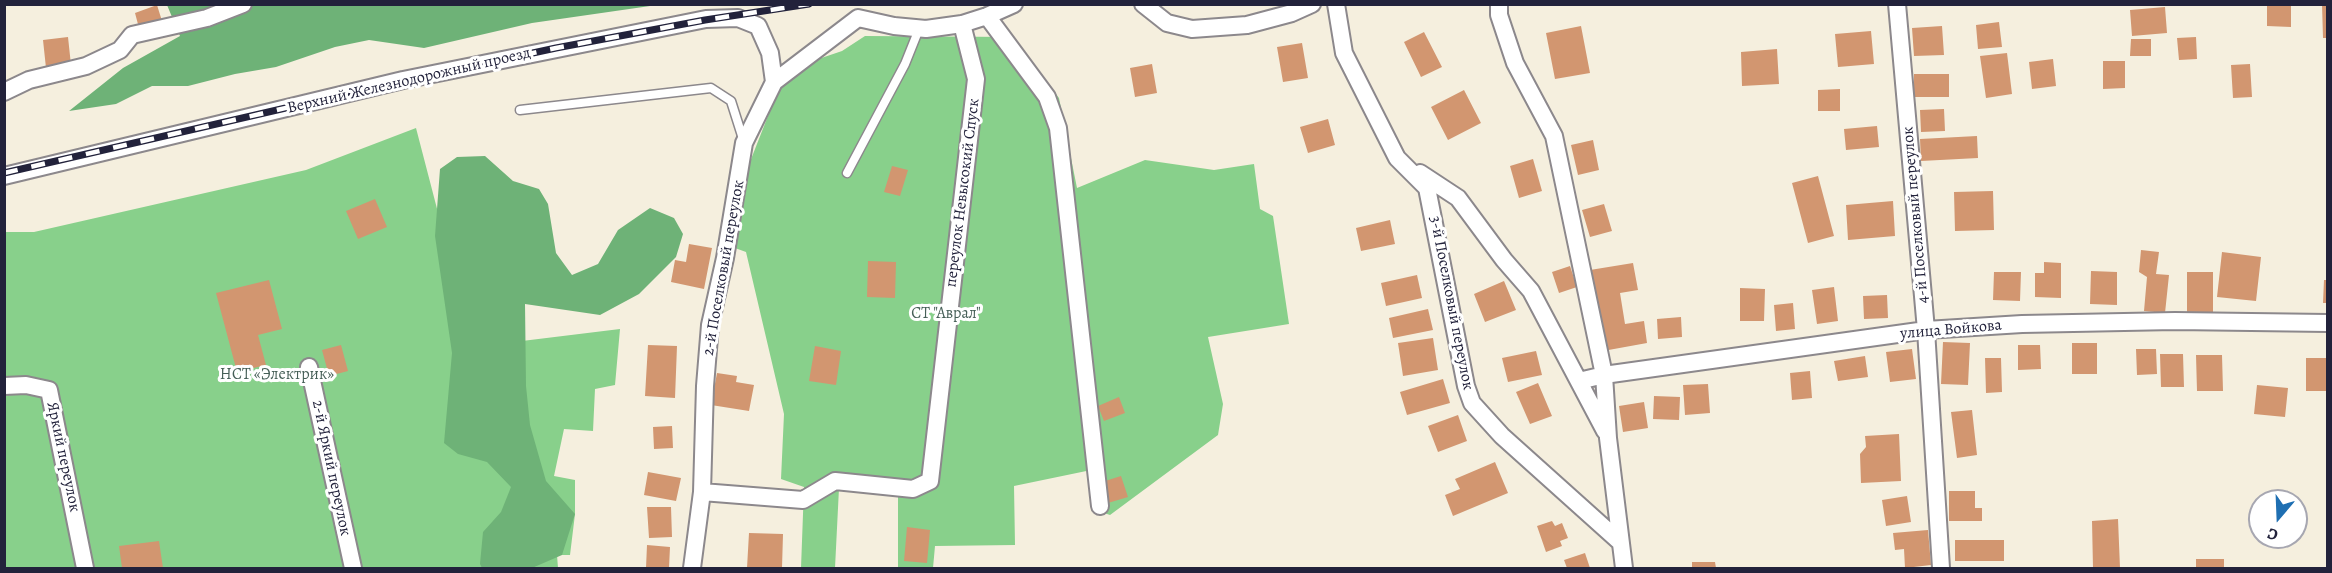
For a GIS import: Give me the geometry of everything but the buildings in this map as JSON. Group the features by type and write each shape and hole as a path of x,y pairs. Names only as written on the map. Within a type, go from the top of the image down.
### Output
{"street":[{"path":"4,92 29,80 86,66 120,50 132,34 207,18 243,4"},
{"path":"774,82 857,11 894,26 919,29 962,24 1014,4"},
{"path":"1143,4 1167,23 1192,29 1246,25 1292,13 1312,4"},
{"name":"3-й Поселковый переулок","path":"1336,4 1344,53 1396,158 1427,188 1466,386 1472,403 1502,436 1619,541"},
{"name":"3-й Поселковый переулок","path":"1499,4 1499,15 1515,63 1554,136 1604,375 1608,438 1624,568"},
{"name":"4-й Поселковый переулок","path":"1898,4 1926,330 1941,568"},
{"path":"987,16 1047,97 1058,128 1100,506"},
{"name":"Верхний Железнодорожный проезд","path":"4,176 403,80 706,19 738,18 758,26 770,53 774,82"},
{"name":"переулок Невысокий Спуск","path":"702,492 803,500 835,481 913,489 930,481 976,80 962,24"},
{"name":"2-й Поселковый переулок","path":"692,568 702,492 705,386 710,325 725,258 744,143 774,82"},
{"name":"3-й Поселковый переулок","path":"1396,158 1458,198 1504,260 1531,291 1608,438"},
{"name":"улица Войкова","path":"1579,381 1604,375 1926,330 2022,324 2163,321 2328,323"},
{"name":"2-й Яркий переулок","path":"309,367 353,568"},
{"name":"Яркий переулок","path":"4,386 26,385 49,390 85,568"}],"lane":[{"path":"847,173 905,64 919,29"},
{"path":"520,110 711,88 730,101 744,143"}],"green space":[{"path":"167,5 657,5 532,23 424,48 369,40 335,47 276,67 235,74 188,86 152,86 116,104 69,111 123,68 180,36"},
{"name":"СТ \"Аврал\"","path":"865,36 1013,37 1059,98 1077,188 1145,160 1214,170 1254,164 1260,209 1273,216 1289,324 1208,337 1223,404 1218,435 1110,515 1104,513 1096,469 1014,486 1015,545 935,546 933,568 898,568 898,488 839,488 835,568 801,568 804,487 781,479 784,414 746,252 735,248 746,172 786,70 842,51"},
{"name":"НСТ «Электрик»","path":"416,128 473,347 620,329 615,385 595,389 593,431 564,429 554,476 575,480 575,514 570,555 557,555 558,568 5,568 5,232 34,232 306,170"},
{"path":"485,156 513,181 539,189 548,204 556,253 572,275 598,264 618,230 650,208 674,218 683,234 676,257 639,294 600,315 525,304 526,386 530,425 546,481 575,514 562,555 532,568 482,568 480,564 483,532 501,512 511,487 487,462 458,454 444,443 452,353 435,236 440,169 457,157"}],"railway":[{"path":"4,173 556,48 705,20 809,4"}]}
